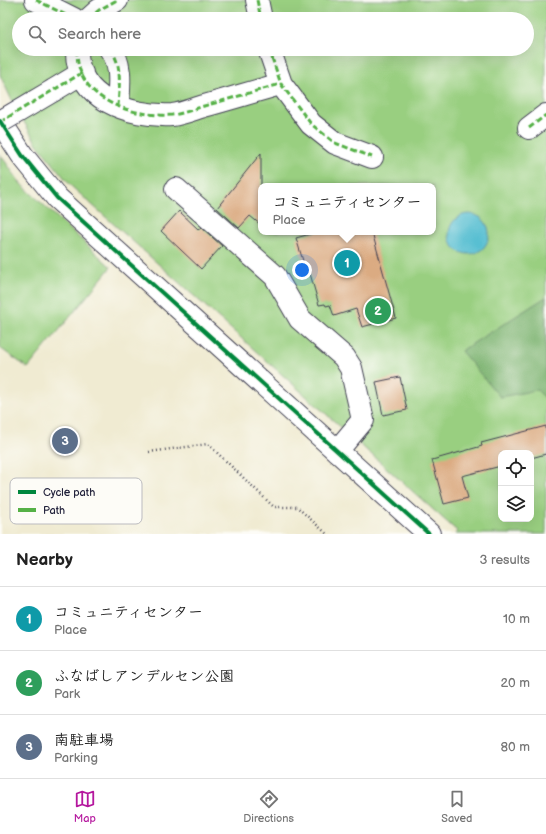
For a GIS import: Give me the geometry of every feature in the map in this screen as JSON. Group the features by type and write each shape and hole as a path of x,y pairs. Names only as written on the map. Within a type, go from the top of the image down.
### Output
{"street":[{"path":"36,0 60,12"},
{"path":"97,12 117,0"},
{"path":"257,0 260,12"},
{"path":"76,56 76,61 88,87 110,104 146,114 173,115 281,84"},
{"path":"113,56 118,69 120,87 118,106"},
{"path":"271,56 281,84 311,124 335,143 372,157"},
{"path":"82,73 0,122 22,155 57,198 429,534"},
{"path":"529,128 546,115"},
{"path":"176,189 275,276 300,319 344,357 351,368 363,420 337,451"}],"path":[{"path":"149,452 208,444 274,507 297,507 327,534"}],"green space":[{"path":"0,0 546,0 546,534 455,534 457,531 71,186 37,144 14,105 0,75"},
{"path":"0,154 21,184 111,267 28,368 0,348"},
{"path":"546,297 546,399 537,390 500,397 461,351"}],"water":[{"path":"469,214 483,220 489,234 483,248 469,254 455,248 449,234 455,220"}],"building":[{"path":"261,153 261,183 258,183 258,223 250,216 239,228 217,208"},
{"path":"179,211 199,230 201,227 222,246 201,269 161,231"},
{"path":"306,235 373,235 396,318 362,327 356,309 334,316 330,305 319,305 307,263 304,264 296,238"},
{"path":"400,377 407,410 383,415 376,382"},
{"path":"546,426 546,454 534,457 534,450 498,450 498,467 462,476 468,498 444,504 432,460 482,446 481,443"}],"marked path":[{"path":"36,0 60,12"},
{"path":"97,12 117,0"},
{"path":"257,0 260,12"},
{"path":"78,56 79,66 85,81 95,92 108,102 139,113 156,115 184,113 281,84"},
{"path":"114,56 119,69 118,106"},
{"path":"271,56 281,84 311,124 335,143 372,157"},
{"path":"0,122 82,73"},
{"path":"529,128 546,115"}],"cycle path":[{"path":"0,121 22,155 57,198 429,534"}],"place":[{"name":"コミュニティセンター","path":"347,263"},
{"name":"ふなばしアンデルセン公園","path":"378,311"},
{"name":"南駐車場","path":"65,441"}]}
